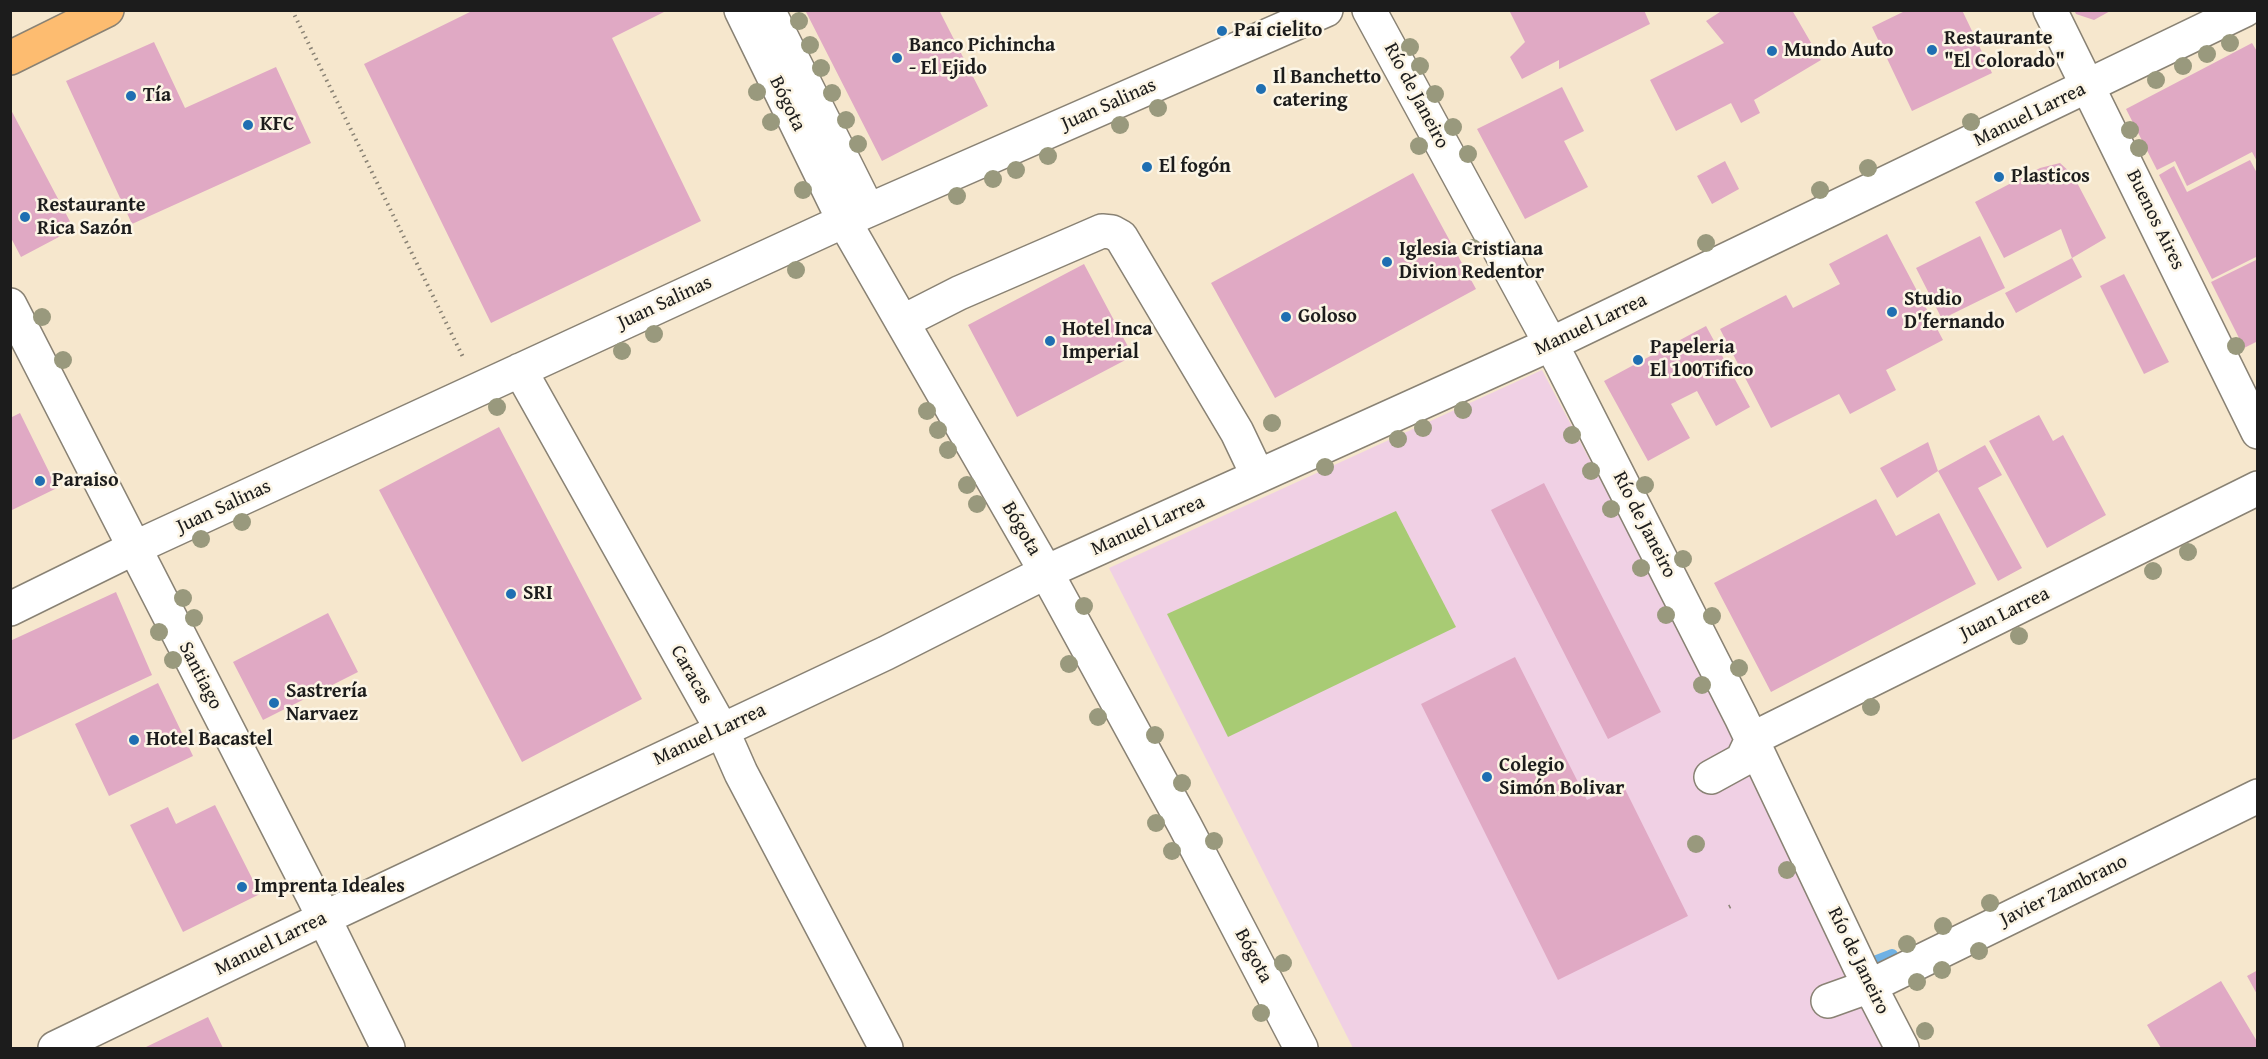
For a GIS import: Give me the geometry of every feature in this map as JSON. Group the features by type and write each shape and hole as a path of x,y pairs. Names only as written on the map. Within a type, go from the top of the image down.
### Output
{"main road":[{"path":"10,58 107,10"}],"street":[{"name":"Bógota","path":"741,10 856,216"},
{"name":"Bógota","path":"768,10 902,322 1046,572 1184,824 1301,1048"},
{"name":"Juan Salinas","path":"10,609 134,548 856,216 1326,10"},
{"name":"Río de Janeiro","path":"1369,10 1551,344 1752,739 1902,1048"},
{"name":"Buenos Aires","path":"2050,10 2090,87 2258,432"},
{"name":"Manuel Larrea","path":"55,1048 317,931 722,730 886,653 1046,572 1551,344 2090,87 2245,10"},
{"path":"902,322 959,293 1102,231 1112,232 1121,237 1238,432 1258,476"},
{"name":"Santiago","path":"10,305 134,548 317,931 388,1048"},
{"name":"Caracas","path":"520,370 722,730 741,773 886,1048"},
{"name":"Juan Larrea","path":"1752,739 2258,488"},
{"path":"1711,777 1742,760 1752,739"},
{"name":"Javier Zambrano","path":"1828,1001 1870,986 2258,796"}],"path":[{"path":"292,10 463,358"}],"shaded area":[{"name":"Colegio Simón Bolivar","path":"1542,370 1901,1048 1353,1048 1109,568"}],"green space":[{"path":"1396,511 1456,627 1228,737 1167,614"}],"building":[{"path":"474,10 668,10 612,38 701,221 491,323 364,64"},
{"name":"Banco Pichincha - El Ejido","path":"805,10 939,10 988,106 882,161"},
{"path":"1509,10 1644,10 1650,24 1559,69 1559,60 1522,79 1510,57 1525,42"},
{"path":"1723,10 1792,10 1821,60 1754,100 1760,113 1741,123 1731,103 1676,131 1650,80 1724,43 1706,21"},
{"name":"Restaurante \"El Colorado\"","path":"1907,10 1962,10 1992,73 1912,111 1872,27"},
{"path":"2074,10 2112,10 2094,20 2076,14"},
{"path":"154,42 185,108 276,67 311,143 132,224 66,81"},
{"path":"2252,43 2258,53 2258,163 2252,152 2187,186 2175,161 2157,170 2126,109"},
{"path":"1562,87 1584,131 1564,141 1588,187 1525,219 1477,129"},
{"path":"10,108 74,229 21,257 10,236"},
{"path":"2250,160 2258,175 2258,256 2212,279 2159,175 2174,166 2187,192"},
{"path":"1725,161 1739,189 1712,204 1697,176"},
{"path":"2060,163 2073,175 2106,238 2072,258 2061,229 2004,258 1975,202 2040,168"},
{"path":"1413,173 1476,289 1275,398 1211,283"},
{"path":"1887,234 1943,340 1886,370 1896,390 1850,414 1839,394 1771,428 1720,329 1786,295 1793,308 1840,284 1829,264"},
{"path":"1980,236 2005,288 1942,319 1916,268"},
{"path":"2072,258 2082,277 2016,313 2005,293"},
{"path":"2258,259 2258,341 2244,348 2211,282"},
{"name":"Hotel Inca Imperial","path":"1084,264 1133,356 1017,417 968,325"},
{"path":"2124,274 2169,362 2144,374 2100,286"},
{"path":"1706,326 1750,407 1716,426 1697,391 1671,404 1690,438 1648,461 1604,381"},
{"path":"20,413 57,488 10,511 10,418"},
{"path":"2039,415 2053,441 2063,435 2106,515 2047,548 1989,441"},
{"name":"SRI","path":"499,427 642,699 522,762 379,490"},
{"path":"1928,442 1938,471 1897,498 1880,468"},
{"path":"1985,445 2002,475 1978,488 2022,568 1998,581 1938,471"},
{"path":"1544,483 1661,712 1608,739 1491,510"},
{"path":"1876,499 1896,536 1939,513 1976,584 1771,692 1714,583"},
{"path":"116,592 152,675 10,741 10,641"},
{"path":"328,613 358,672 263,720 233,662"},
{"path":"1515,657 1587,800 1622,783 1688,916 1558,980 1421,704"},
{"name":"Hotel Bacastel","path":"158,683 193,756 109,796 75,724"},
{"path":"215,805 260,894 183,932 130,825 168,807 176,824"},
{"path":"2258,970 2258,996 2247,976"},
{"path":"2221,981 2258,1043 2258,1048 2161,1048 2147,1025"},
{"path":"208,1017 223,1048 144,1048"}],"waterway":[{"path":"1861,967 1892,955"}],"place":[{"name":"Pai cielito","path":"1222,31"},
{"name":"Restaurante \"El Colorado\"","path":"1932,50"},
{"name":"Mundo Auto","path":"1772,51"},
{"name":"Banco Pichincha - El Ejido","path":"897,58"},
{"name":"Il Banchetto catering","path":"1261,89"},
{"name":"Tía","path":"131,96"},
{"name":"KFC","path":"248,125"},
{"name":"El fogón","path":"1147,167"},
{"name":"Plasticos","path":"1999,177"},
{"name":"Restaurante Rica Sazón","path":"25,217"},
{"name":"Iglesia Cristiana Divion Redentor","path":"1387,262"},
{"name":"Studio D'fernando","path":"1892,312"},
{"name":"Goloso","path":"1286,317"},
{"name":"Hotel Inca Imperial","path":"1050,341"},
{"name":"Papeleria El 100Tifico","path":"1638,360"},
{"name":"Paraiso","path":"40,481"},
{"name":"SRI","path":"511,594"},
{"name":"Sastrería Narvaez","path":"274,703"},
{"name":"Hotel Bacastel","path":"134,740"},
{"name":"Colegio Simón Bolivar","path":"1487,777"},
{"name":"Imprenta Ideales","path":"242,887"}]}
